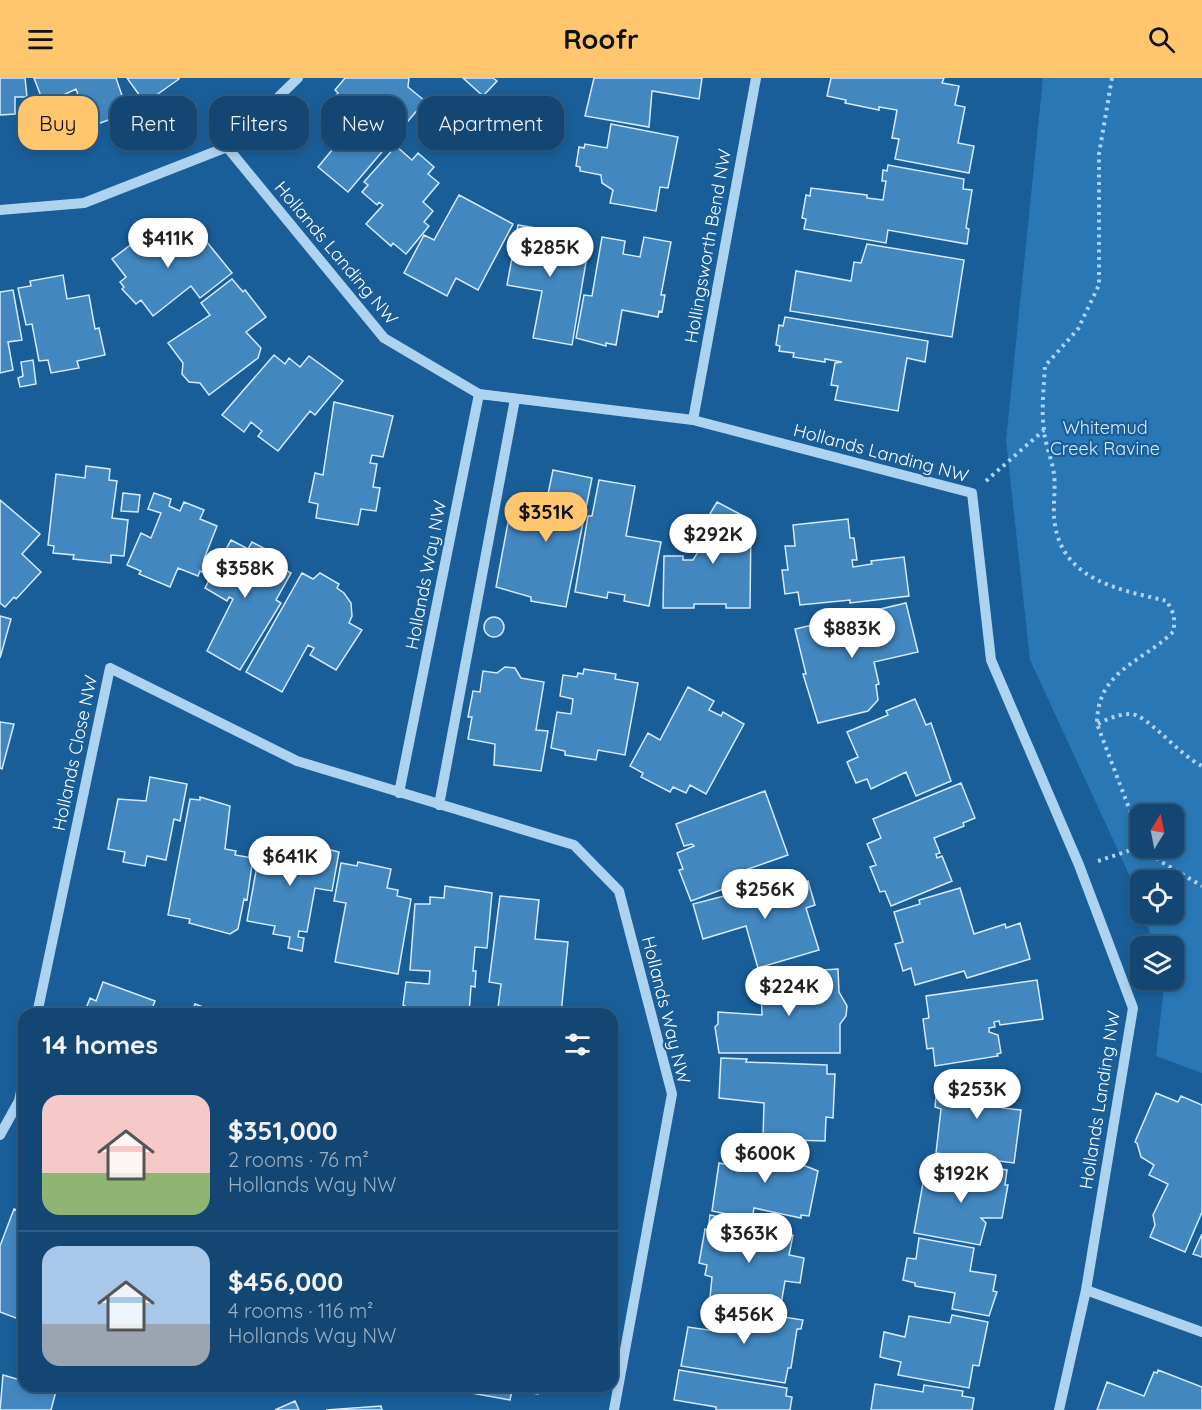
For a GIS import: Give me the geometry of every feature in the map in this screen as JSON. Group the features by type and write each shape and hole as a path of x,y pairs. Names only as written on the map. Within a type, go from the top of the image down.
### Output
{"street":[{"path":"279,96 298,78"},
{"name":"Hollingsworth Bend NW","path":"693,420 756,78"},
{"path":"0,210 84,203 219,150"},
{"name":"Hollands Landing NW","path":"229,150 384,338 479,394 693,420 972,493 991,660 1079,865 1133,1008 1086,1290 1059,1410"},
{"name":"Hollands Way NW","path":"479,394 399,793 574,845 619,891 672,1094 618,1388"},
{"path":"439,805 515,399"},
{"name":"Hollands Close NW","path":"38,1008 110,668 297,761 399,793"},
{"path":"0,1135 18,1107"},
{"path":"1086,1290 1202,1332"},
{"name":"Hollands Way NW","path":"614,1410 617,1392"}],"path":[{"path":"1112,78 1099,154 1099,285 1078,329 1045,366 1044,430 1053,463 1055,524 1060,544 1075,565 1097,582 1126,592 1167,601 1174,615 1174,631 1115,675 1102,695 1097,724 1130,811"},
{"path":"972,493 1044,430"},
{"path":"1097,724 1130,714 1142,716 1172,746 1190,761 1202,766"},
{"path":"1079,865 1130,850"},
{"path":"1157,858 1202,886"}],"green space":[{"name":"Whitemud Creek Ravine","path":"1043,78 1202,78 1202,1073 1156,1056 1164,990 1184,990 1184,936 1150,936 1148,924 1184,924 1184,870 1130,870 1130,876 1030,660 1006,440"}],"building":[{"path":"0,78 25,78 27,96 15,97 15,114 0,115"},
{"path":"34,78 116,78 122,96 110,96 110,119 98,124 98,96 78,96 76,89 61,96 41,96"},
{"path":"127,78 179,79 155,96 140,96"},
{"path":"345,78 409,78 408,87 419,96 418,109 406,123 406,96 335,96 338,93 335,90"},
{"path":"463,78 493,78 497,81 483,96"},
{"path":"594,78 702,78 699,99 652,91 649,127 585,116"},
{"path":"831,78 944,78 942,83 959,86 955,105 965,107 958,143 974,146 969,173 895,159 899,139 892,138 897,110 879,107 879,110 845,103 846,100 827,96"},
{"path":"611,124 678,137 668,188 660,187 656,211 610,203 613,190 602,183 601,175 580,171 580,167 576,166 579,147 584,148 585,144 607,148"},
{"path":"332,150 384,150 348,192 318,167"},
{"path":"392,150 401,150 412,160 418,153 434,167 428,174 439,183 423,202 433,211 424,222 429,226 406,254 393,243 391,246 366,224 383,205 379,202 377,205 362,192 368,185 364,182"},
{"path":"888,165 964,179 963,189 972,190 966,228 969,229 967,244 888,230 886,243 804,229 806,219 802,218 806,195 810,196 811,188 867,195 867,198 883,200 886,181 882,181 883,170 887,171"},
{"path":"459,195 513,224 478,290 456,278 447,296 404,273 424,235 434,240"},
{"path":"163,224 185,249 202,236 232,273 200,298 191,286 153,316 141,300 136,304 122,289 124,287 120,282 126,277 112,259 154,227 156,230"},
{"path":"518,225 585,236 581,261 586,262 572,345 533,338 542,291 507,285"},
{"path":"602,237 625,241 623,254 640,257 644,237 671,242 661,295 665,295 662,312 659,311 658,317 622,310 616,345 606,343 606,346 576,338 584,295 592,296"},
{"path":"867,244 964,260 952,337 790,311 796,271 851,281 854,262 861,263"},
{"path":"63,275 67,299 89,295 95,329 99,328 105,355 77,361 79,368 51,373 48,360 39,361 32,324 26,325 18,288 31,286 30,281"},
{"path":"232,279 243,292 245,290 266,317 246,332 261,348 258,358 209,395 200,383 189,382 182,374 183,363 168,343 210,315 201,303"},
{"path":"13,290 22,340 8,342 13,370 0,373 0,292"},
{"path":"785,317 928,341 925,362 907,358 898,411 835,400 838,386 831,385 835,363 842,362 793,357 794,353 779,351 780,346 776,345 779,325 783,326"},
{"path":"274,355 285,364 289,358 300,367 309,356 343,381 315,415 310,411 278,451 258,436 262,431 251,422 244,432 222,415"},
{"path":"33,360 36,384 20,387 18,378 23,376 21,362"},
{"path":"334,402 393,416 383,457 372,455 370,463 377,464 373,487 380,488 376,511 361,509 358,525 316,518 318,504 309,502 315,473 323,475"},
{"path":"86,466 110,469 109,480 117,481 112,518 128,520 124,556 111,555 111,563 73,559 74,555 53,553 54,546 48,545 56,474 85,478"},
{"path":"553,470 592,478 566,607 531,601 531,597 496,587 510,512 536,517 536,522 542,523"},
{"path":"599,480 635,486 626,536 661,542 649,606 624,601 625,595 608,592 607,598 575,592 588,516 592,516"},
{"path":"123,493 140,495 138,512 121,511"},
{"path":"154,493 171,499 169,506 180,511 184,502 204,510 200,519 217,526 204,559 209,561 204,573 200,571 198,576 178,568 170,587 139,574 141,571 127,565 141,533 151,538 161,513 148,509"},
{"path":"0,500 40,534 22,554 41,572 16,599 14,597 5,607 0,603"},
{"path":"717,502 751,520 750,608 726,608 726,604 694,604 694,608 663,608 664,556 683,556 683,560 693,560 698,552 698,534"},
{"path":"848,519 850,538 854,538 857,560 852,560 853,567 872,564 871,561 904,557 909,596 850,603 850,600 800,605 798,592 785,594 782,570 788,570 785,546 795,546 793,525"},
{"path":"231,540 248,549 252,542 277,555 273,563 291,573 276,600 281,603 240,670 207,651 233,599 229,597 227,601 205,588"},
{"path":"302,573 313,579 320,573 339,584 337,588 351,603 352,616 349,623 362,630 336,670 310,655 314,648 308,645 282,692 246,672"},
{"path":"906,603 918,652 874,662 879,684 876,685 878,700 868,711 818,723 803,674 806,674 795,629"},
{"path":"0,616 11,619 0,658"},
{"path":"494,617 501,620 504,627 501,634 494,637 487,634 484,627 487,620"},
{"path":"505,667 515,668 521,678 544,682 536,730 548,731 541,771 494,765 495,744 468,739 472,717 468,717 473,691 480,692 483,671 497,673"},
{"path":"584,669 616,674 615,679 638,683 625,755 598,750 596,760 565,755 565,751 551,748 557,712 571,714 573,699 560,696 563,675 577,677 578,673 583,674"},
{"path":"688,687 714,701 709,710 721,716 723,712 744,724 706,794 690,785 686,793 673,787 670,792 641,777 643,773 630,766 648,733 660,740"},
{"path":"915,699 926,725 931,723 951,781 916,796 906,772 871,789 867,779 856,783 847,762 858,757 847,732 888,715 886,711"},
{"path":"0,722 14,724 2,769 0,768"},
{"path":"150,777 187,784 180,821 174,819 166,860 147,856 145,866 123,862 125,852 108,849 118,799 146,801"},
{"path":"961,783 975,818 963,823 964,826 934,838 940,853 936,854 937,858 942,856 952,881 891,906 885,891 880,892 870,867 876,865 867,844 881,838 873,819"},
{"path":"765,791 788,855 734,874 737,884 691,901 679,870 683,869 677,853 694,846 692,844 684,846 676,824"},
{"path":"200,797 230,806 225,849 236,851 235,855 253,858 247,900 244,899 238,929 230,934 189,923 190,919 168,915 190,799 200,800"},
{"path":"291,840 339,852 332,891 315,888 307,932 299,931 298,937 304,938 302,951 288,948 290,937 273,934 275,926 247,921 260,849 278,850 279,843 290,845"},
{"path":"358,862 391,869 387,888 398,890 397,896 411,899 398,974 335,962 346,903 334,901 341,863 357,866"},
{"path":"798,877 800,884 808,881 815,905 806,908 819,950 758,968 746,926 703,939 693,904"},
{"path":"445,886 492,893 487,948 475,947 473,971 476,971 475,987 471,986 469,1008 408,1008 403,1005 406,982 429,984 430,971 410,970 415,904 430,904 430,897 444,898"},
{"path":"960,888 974,934 1005,924 1006,928 1020,923 1030,959 967,978 964,971 915,985 911,968 903,971 895,944 903,942 894,912 920,904 919,900"},
{"path":"500,896 539,900 535,939 568,942 562,1008 498,1008 501,984 489,982"},
{"path":"838,969 839,992 847,1006 846,1016 840,1024 840,1053 719,1053 715,1027 718,1024 718,1012 762,1015 761,988 771,973"},
{"path":"1037,980 1043,1019 1000,1025 999,1021 994,1022 995,1027 989,1028 989,1032 998,1035 1001,1053 997,1054 998,1056 935,1066 933,1048 927,1049 923,1019 929,1018 926,996"},
{"path":"103,982 155,1001 152,1008 86,1008 90,998 96,1001"},
{"path":"195,1004 206,1008 193,1008"},
{"path":"721,1058 747,1059 746,1062 827,1065 827,1074 835,1074 833,1118 826,1117 825,1141 763,1139 764,1103 719,1098"},
{"path":"945,1076 1004,1083 1010,1090 1009,1102 1003,1108 1021,1110 1014,1163 936,1153 941,1109 935,1107 937,1086 944,1087"},
{"path":"1156,1093 1178,1102 1181,1096 1202,1105 1202,1212 1185,1252 1150,1237 1155,1225 1153,1215 1168,1184 1149,1175 1154,1165 1141,1157 1135,1142"},
{"path":"744,1143 800,1154 798,1163 818,1171 809,1216 801,1215 801,1218 754,1208 752,1219 712,1211 719,1163 739,1167"},
{"path":"969,1164 1007,1170 1005,1185 1008,1185 1002,1218 981,1218 986,1223 980,1245 914,1233 925,1172 967,1180"},
{"path":"14,1209 18,1211 18,1319 0,1312 0,1246"},
{"path":"710,1215 724,1218 723,1222 793,1235 789,1255 804,1258 800,1283 785,1281 780,1310 710,1298 712,1277 705,1275 707,1265 699,1263"},
{"path":"1202,1234 1202,1257 1193,1254"},
{"path":"919,1238 974,1248 970,1271 996,1275 993,1291 997,1292 989,1316 952,1309 955,1293 915,1286 915,1283 903,1280 907,1258 916,1259"},
{"path":"722,1307 803,1320 801,1329 797,1329 791,1368 788,1368 785,1383 681,1366 688,1327 715,1331"},
{"path":"952,1315 988,1322 979,1366 973,1365 969,1388 898,1375 901,1362 880,1357 884,1332 905,1337 909,1316 950,1323"},
{"path":"679,1370 787,1388 786,1396 792,1397 790,1410 716,1410 716,1407 674,1400"},
{"path":"1158,1370 1202,1387 1202,1410 1097,1410 1107,1382 1144,1396 1154,1372 1157,1373"},
{"path":"3,1375 18,1379 18,1392 56,1392 51,1410 0,1410"},
{"path":"875,1384 923,1392 924,1385 963,1391 962,1396 974,1398 972,1410 871,1410"},
{"path":"466,1392 512,1392 510,1400"},
{"path":"295,1401 299,1410 275,1410"},
{"path":"381,1406 382,1410 326,1410"}]}
